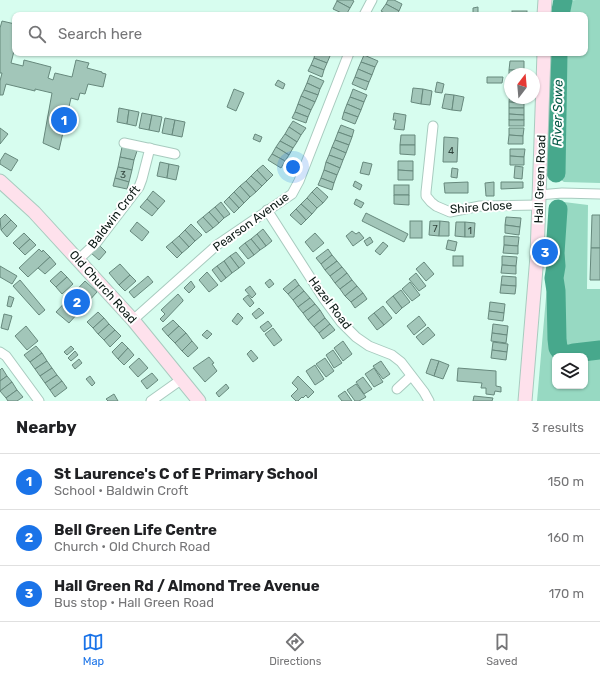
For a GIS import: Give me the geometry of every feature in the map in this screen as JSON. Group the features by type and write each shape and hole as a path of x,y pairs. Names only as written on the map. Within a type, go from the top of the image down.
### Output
{"main road":[{"path":"544,12 545,0"},
{"name":"Hall Green Road","path":"525,401 534,298 544,56"},
{"name":"Old Church Road","path":"0,180 34,212 133,320 199,401"}],"street":[{"path":"366,12 372,0"},
{"name":"Pearson Avenue","path":"133,320 217,245 292,194 296,188 348,56"},
{"name":"Shire Close","path":"433,126 426,196 436,206 450,212 480,206 539,200"},
{"path":"124,142 175,154"},
{"name":"Baldwin Croft","path":"78,260 97,242 138,187 142,179 150,148"},
{"path":"539,200 562,193 600,194"},
{"name":"Hazel Road","path":"267,210 340,322 356,337 369,346 392,355 401,362 429,401"},
{"path":"0,352 6,356 38,401"},
{"path":"397,389 411,376"},
{"path":"151,401 182,379"}],"green space":[{"path":"600,0 600,183 564,182 554,175 556,56 588,56 588,12 557,12 557,2"},
{"path":"564,202 588,205 587,289 600,289 600,401 537,401 554,205"}],"building":[{"path":"337,0 352,0 354,1 350,8"},
{"path":"388,0 394,0 402,4 399,11 386,4"},
{"path":"337,1 350,8 348,12 340,12 333,9"},
{"path":"386,4 399,11 383,12 381,11"},
{"path":"478,7 478,12 473,12 473,8"},
{"path":"512,11 527,11 527,12"},
{"path":"2,21 12,23 13,56 11,63 23,66 24,60 51,67 48,78 53,80 55,73 72,77 76,60 89,63 87,68 106,74 103,87 88,84 85,94 80,93 78,100 71,98 59,150 43,143 52,93 35,89 35,91 6,84 3,95 0,95 0,81 2,73 0,73 0,28"},
{"path":"314,56 330,56 327,63 314,58"},
{"path":"364,56 378,61 375,67 361,62"},
{"path":"314,58 327,63 324,70 311,65"},
{"path":"510,61 524,61 524,68 509,68"},
{"path":"361,62 375,67 372,75 358,69"},
{"path":"311,65 324,70 322,77 308,71"},
{"path":"358,69 372,75 369,82 355,77"},
{"path":"310,75 324,81 320,89 307,83"},
{"path":"355,77 369,82 366,90 352,84"},
{"path":"487,77 503,77 502,83 487,83"},
{"path":"278,80 285,84 283,89 275,85"},
{"path":"437,82 444,84 442,93 435,92"},
{"path":"307,83 320,89 318,95 304,90"},
{"path":"413,88 423,89 421,104 411,102"},
{"path":"234,89 244,93 236,111 227,107"},
{"path":"353,89 367,95 364,102 350,97"},
{"path":"423,89 432,91 430,105 421,104"},
{"path":"304,90 318,95 315,102 301,96"},
{"path":"445,94 454,95 452,110 442,108"},
{"path":"454,95 464,97 461,111 452,110"},
{"path":"301,96 315,102 311,110 298,104"},
{"path":"350,97 364,102 361,110 347,104"},
{"path":"298,104 311,110 308,117 295,112"},
{"path":"347,104 361,110 358,117 344,112"},
{"path":"509,104 524,104 524,108 509,108"},
{"path":"119,108 129,110 127,124 117,122"},
{"path":"509,108 524,108 524,115 509,114"},
{"path":"129,110 139,112 136,126 127,124"},
{"path":"295,112 308,117 306,123 292,118"},
{"path":"344,112 358,117 355,124 342,119"},
{"path":"142,113 152,115 149,130 139,128"},
{"path":"394,113 406,115 404,130 394,129 396,120 393,120"},
{"path":"509,114 524,115 524,120 509,120"},
{"path":"152,115 162,117 159,132 149,130"},
{"path":"165,118 175,120 172,135 162,133"},
{"path":"175,120 185,122 182,137 172,135"},
{"path":"509,120 524,120 524,126 509,126"},
{"path":"293,121 306,128 301,135 289,127"},
{"path":"341,125 354,130 352,137 338,132"},
{"path":"289,127 301,135 297,142 285,134"},
{"path":"0,128 8,134 0,144"},
{"path":"509,128 524,128 523,136 509,135"},
{"path":"338,132 352,137 349,145 335,140"},
{"path":"255,134 262,137 260,142 253,139"},
{"path":"285,134 297,142 293,148 280,141"},
{"path":"401,135 415,135 415,145 400,145"},
{"path":"509,135 523,136 523,144 508,144"},
{"path":"444,137 458,138 457,162 443,162"},
{"path":"335,140 349,145 346,153 332,147"},
{"path":"280,141 293,148 289,155 276,147"},
{"path":"400,145 415,145 415,155 400,154"},
{"path":"122,147 137,151 134,160 120,157"},
{"path":"276,147 289,155 285,161 272,154"},
{"path":"332,147 346,153 343,160 329,155"},
{"path":"510,149 525,149 524,157 510,156"},
{"path":"5,153 18,160 11,171 0,164 0,161"},
{"path":"272,154 285,161 281,168 268,160"},
{"path":"329,155 343,160 340,168 326,162"},
{"path":"510,156 524,157 524,165 510,165"},
{"path":"120,157 134,160 132,170 118,167"},
{"path":"398,161 413,161 413,171 398,170"},
{"path":"160,162 169,164 167,178 157,176"},
{"path":"326,162 340,168 337,175 324,170"},
{"path":"363,162 372,164 369,175 360,173"},
{"path":"169,164 179,166 176,180 167,178"},
{"path":"263,165 273,175 267,181 257,170"},
{"path":"515,166 523,167 522,179 514,178"},
{"path":"118,167 132,170 129,182 115,178"},
{"path":"452,168 458,169 457,178 451,177"},
{"path":"257,170 267,181 262,186 251,176"},
{"path":"324,170 337,175 334,183 321,178"},
{"path":"398,170 413,171 413,180 398,180"},
{"path":"251,176 262,186 256,192 246,181"},
{"path":"115,178 129,182 127,189 113,186"},
{"path":"321,178 334,183 332,190 318,185"},
{"path":"246,181 256,192 250,197 240,186"},
{"path":"355,181 362,185 360,190 353,186"},
{"path":"468,182 468,193 445,193 444,183"},
{"path":"494,182 494,196 486,196 485,183"},
{"path":"501,182 523,182 523,188 501,189"},
{"path":"394,185 409,185 409,195 394,195"},
{"path":"240,186 250,197 244,203 234,192"},
{"path":"317,187 328,197 323,203 312,192"},
{"path":"153,191 165,201 158,209 147,199"},
{"path":"234,192 244,203 239,208 229,197"},
{"path":"312,192 323,203 317,208 307,198"},
{"path":"394,195 409,195 409,205 394,204"},
{"path":"229,197 239,208 234,213 224,202"},
{"path":"307,198 317,208 312,214 301,204"},
{"path":"147,199 158,209 152,216 140,207"},
{"path":"356,199 364,203 361,208 354,204"},
{"path":"221,202 230,214 224,218 215,207"},
{"path":"301,204 312,214 306,220 296,209"},
{"path":"215,207 224,218 219,223 209,212"},
{"path":"296,209 306,220 301,225 290,215"},
{"path":"209,212 219,223 213,228 203,217"},
{"path":"366,213 408,234 404,242 362,221"},
{"path":"5,214 11,220 1,230 0,219"},
{"path":"592,215 600,215 600,248 591,248"},
{"path":"203,217 213,228 206,233 197,222"},
{"path":"506,217 521,218 520,227 505,225"},
{"path":"11,220 17,226 7,237 1,230"},
{"path":"410,221 422,221 422,238 410,238"},
{"path":"430,221 440,221 439,236 429,235"},
{"path":"440,221 449,222 449,236 439,236"},
{"path":"137,222 149,232 142,241 130,231"},
{"path":"456,222 465,222 465,237 455,236"},
{"path":"465,222 475,223 474,237 465,237"},
{"path":"191,224 202,235 195,241 185,230"},
{"path":"505,225 520,227 519,235 505,233"},
{"path":"263,229 272,241 266,246 257,234"},
{"path":"185,230 195,241 189,247 179,236"},
{"path":"352,231 356,234 359,232 364,238 353,246 346,236"},
{"path":"24,233 30,239 19,249 13,243"},
{"path":"315,233 324,243 313,252 305,242"},
{"path":"257,234 266,246 260,250 251,239"},
{"path":"179,236 189,247 182,253 172,242"},
{"path":"504,236 519,237 518,246 504,245"},
{"path":"370,237 373,242 367,246 364,241"},
{"path":"30,239 36,245 25,255 19,249"},
{"path":"251,239 260,250 254,255 245,243"},
{"path":"448,240 457,242 455,251 446,249"},
{"path":"172,242 182,253 177,258 166,247"},
{"path":"383,242 388,246 380,255 375,251"},
{"path":"245,243 254,255 248,259 239,248"},
{"path":"98,244 106,252 99,260 91,253"},
{"path":"504,245 518,246 518,254 503,253"},
{"path":"591,248 600,248 600,280 590,280"},
{"path":"39,249 42,252 43,250 50,257 28,277 19,268"},
{"path":"328,249 332,255 321,264 316,258"},
{"path":"236,252 245,263 239,268 230,256"},
{"path":"332,255 337,261 325,270 321,264"},
{"path":"230,256 239,268 232,273 224,261"},
{"path":"453,256 463,256 463,266 453,266"},
{"path":"502,256 517,257 516,266 502,265"},
{"path":"50,257 56,264 45,274 38,268"},
{"path":"224,261 232,273 226,278 217,266"},
{"path":"337,261 342,267 330,276 325,270"},
{"path":"424,262 434,274 426,281 416,269"},
{"path":"120,264 130,275 119,285 109,273"},
{"path":"502,265 516,266 516,274 501,273"},
{"path":"0,266 17,276 12,284 0,277"},
{"path":"217,266 226,278 221,282 212,270"},
{"path":"342,267 347,273 335,283 330,276"},
{"path":"61,271 67,277 56,287 50,281"},
{"path":"207,272 218,285 209,292 199,280"},
{"path":"347,273 352,280 340,289 335,283"},
{"path":"416,273 426,286 419,291 409,279"},
{"path":"130,275 136,281 125,291 119,285"},
{"path":"148,276 153,282 134,298 129,292"},
{"path":"502,276 516,277 516,286 501,285"},
{"path":"67,277 73,284 62,294 56,287"},
{"path":"270,279 274,284 269,288 265,283"},
{"path":"295,279 299,285 288,294 283,289"},
{"path":"20,280 45,310 39,315 13,286"},
{"path":"352,280 357,286 345,296 340,289"},
{"path":"85,281 97,292 69,323 56,312"},
{"path":"191,281 195,287 189,293 184,288"},
{"path":"410,282 420,295 412,301 402,289"},
{"path":"299,285 304,291 293,300 288,294"},
{"path":"501,285 516,286 515,294 500,293"},
{"path":"250,286 256,294 252,298 245,290"},
{"path":"357,286 363,293 351,302 345,296"},
{"path":"401,290 410,302 402,308 393,296"},
{"path":"304,291 310,298 298,307 293,300"},
{"path":"363,293 367,299 355,308 351,302"},
{"path":"178,294 183,301 163,322 160,319 165,314 161,310"},
{"path":"248,295 254,303 250,307 243,299"},
{"path":"9,296 14,298 11,307 7,306"},
{"path":"393,296 402,308 396,314 386,302"},
{"path":"310,298 315,304 303,313 298,307"},
{"path":"490,302 505,304 504,313 489,311"},
{"path":"315,304 320,310 308,320 303,313"},
{"path":"383,306 392,318 384,325 374,313"},
{"path":"259,308 264,313 256,319 252,314"},
{"path":"320,310 325,318 314,327 308,320"},
{"path":"489,311 504,313 503,321 488,319"},
{"path":"98,312 104,318 93,328 87,322"},
{"path":"238,313 243,318 237,325 232,321"},
{"path":"374,313 384,325 377,330 368,318"},
{"path":"4,314 12,316 8,330 1,328"},
{"path":"419,316 426,325 414,335 407,326"},
{"path":"104,318 109,324 98,334 93,328"},
{"path":"325,318 330,324 319,333 314,327"},
{"path":"173,320 179,326 168,336 162,329"},
{"path":"268,321 272,326 264,332 260,327"},
{"path":"109,324 115,330 104,340 98,334"},
{"path":"330,324 335,330 323,339 319,333"},
{"path":"493,324 508,326 507,335 492,333"},
{"path":"26,326 38,341 27,350 15,336"},
{"path":"179,326 186,333 175,343 168,336"},
{"path":"428,327 435,335 423,345 416,337"},
{"path":"273,328 282,340 274,346 265,334"},
{"path":"115,330 121,336 110,347 104,340"},
{"path":"207,330 212,334 207,339 202,335"},
{"path":"186,333 192,341 182,351 175,343"},
{"path":"492,333 507,335 506,343 491,341"},
{"path":"192,341 198,348 188,357 182,351"},
{"path":"343,341 352,354 343,361 334,348"},
{"path":"122,342 128,348 118,359 112,352"},
{"path":"493,342 508,344 507,352 492,350"},
{"path":"36,346 42,353 30,362 24,355"},
{"path":"71,346 74,349 67,355 64,352"},
{"path":"128,348 134,355 124,365 118,359"},
{"path":"251,350 258,358 253,362 247,354"},
{"path":"333,350 342,363 334,368 326,355"},
{"path":"492,350 507,352 506,360 491,358"},
{"path":"75,351 78,355 71,361 68,358"},
{"path":"42,353 47,361 35,369 30,362"},
{"path":"209,357 214,363 212,364 217,371 205,382 193,368"},
{"path":"139,358 148,368 138,377 129,367"},
{"path":"325,358 334,371 326,377 316,364"},
{"path":"79,359 82,363 75,369 72,365"},
{"path":"431,359 439,361 434,376 426,373"},
{"path":"47,361 52,368 40,376 35,369"},
{"path":"381,361 390,374 383,379 373,366"},
{"path":"439,361 449,365 443,379 434,376"},
{"path":"315,365 324,379 315,385 306,371"},
{"path":"2,368 7,376 0,381 0,370"},
{"path":"52,368 57,375 45,383 40,376"},
{"path":"374,368 383,382 374,387 365,374"},
{"path":"458,368 496,371 496,386 501,387 501,392 495,391 494,395 486,394 486,388 481,388 482,383 457,381"},
{"path":"152,373 158,380 147,389 141,381"},
{"path":"57,375 62,381 50,390 45,383"},
{"path":"7,376 12,382 0,391 0,381"},
{"path":"90,376 95,383 92,386 86,379"},
{"path":"298,376 314,392 308,398 306,395 296,401 291,396 298,389 292,383"},
{"path":"363,377 372,389 364,394 356,382"},
{"path":"62,381 67,388 55,397 50,390"},
{"path":"12,382 17,390 6,398 0,391"},
{"path":"226,384 229,388 219,397 216,393"},
{"path":"356,384 366,397 359,401 355,401 347,390"},
{"path":"17,390 23,397 17,401 8,401 6,398"},
{"path":"345,391 352,401 342,401 338,396"},
{"path":"114,394 118,401 108,401 106,399"},
{"path":"474,396 493,398 492,401 473,401"}],"waterway":[{"name":"River Sowe","path":"561,12 563,0"},
{"name":"River Sowe","path":"556,173 558,56"},
{"name":"River Sowe","path":"558,209 555,253 556,266 554,278 556,291 558,348 561,352 567,355 600,350"}],"place":[{"name":"St Laurence's C of E Primary School","path":"64,120"},
{"name":"Hall Green Rd / Almond Tree Avenue","path":"545,252"},
{"name":"Bell Green Life Centre","path":"77,302"}]}
